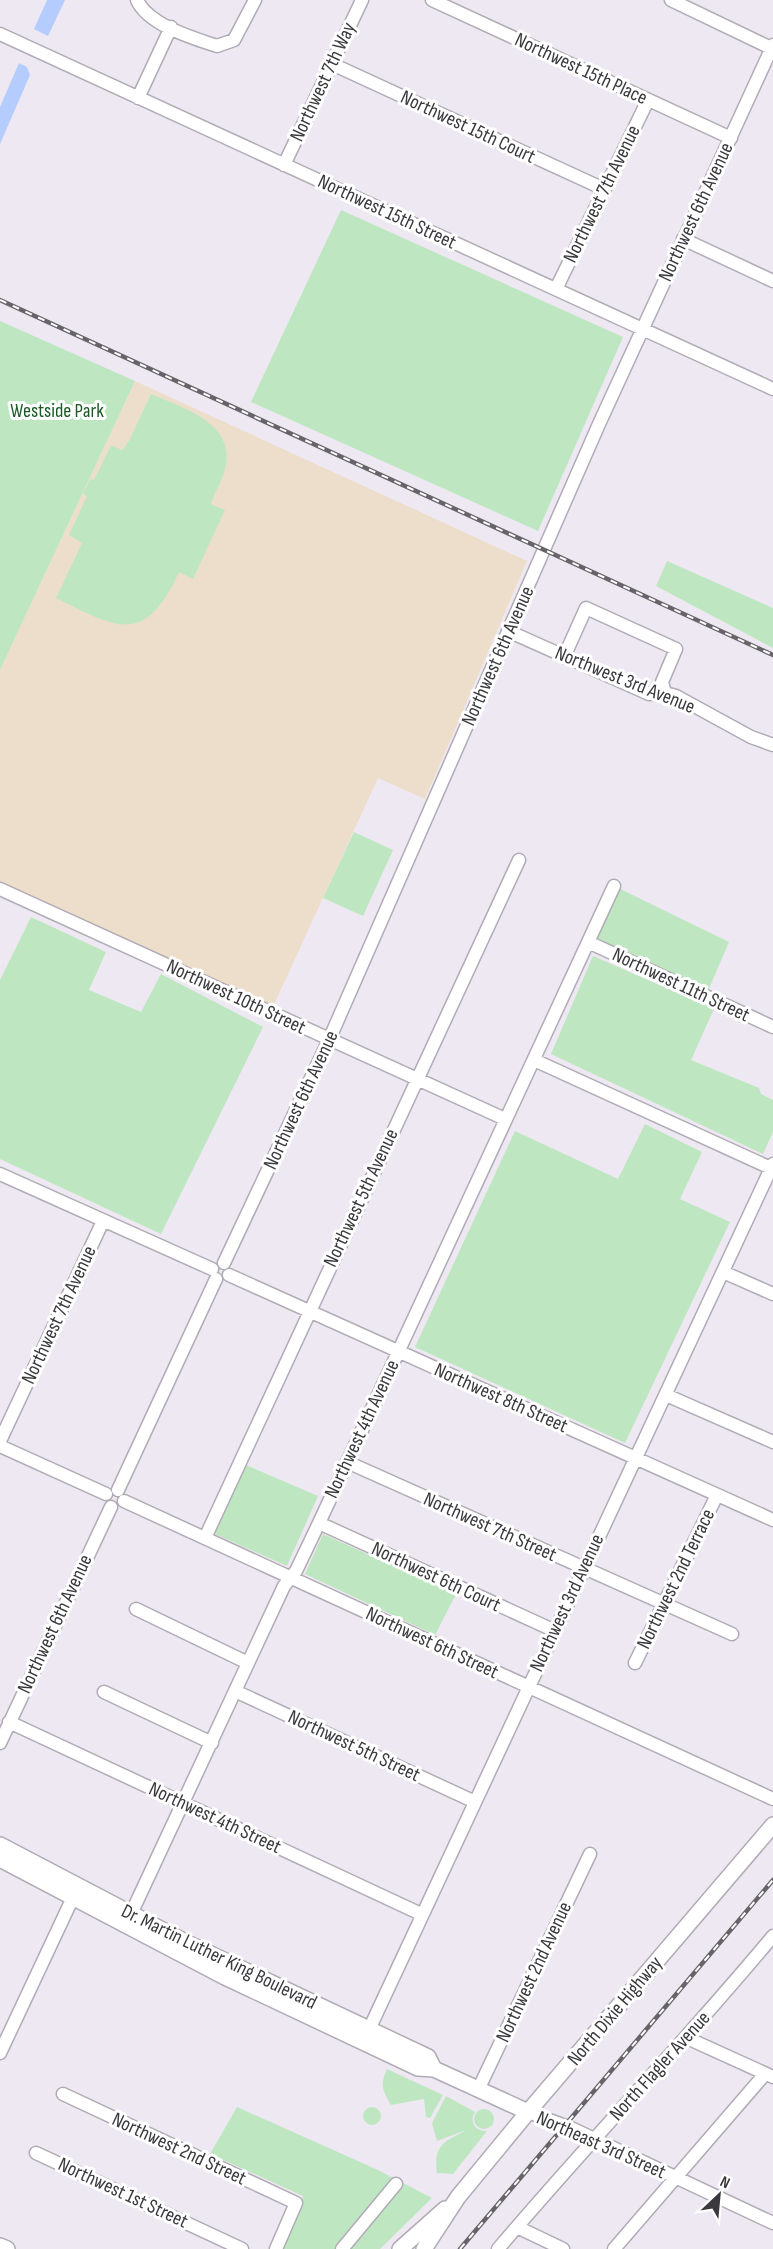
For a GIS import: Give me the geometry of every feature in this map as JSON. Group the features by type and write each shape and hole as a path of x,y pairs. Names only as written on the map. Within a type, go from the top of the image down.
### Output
{"main road":[{"name":"North Dixie Highway","path":"424,2249 458,2197 773,1825"},
{"name":"Dr. Martin Luther King Boulevard","path":"0,1845 76,1891 293,2002 366,2036 418,2068 434,2069 528,2112"},
{"name":"Dr. Martin Luther King Boulevard","path":"0,1859 131,1914 293,2002"},
{"name":"North Dixie Highway","path":"400,2249 458,2197"},
{"path":"0,2246 7,2249"}],"street":[{"path":"137,0 146,14 171,27 207,43 226,45 234,40 255,0"},
{"name":"Northwest 7th Way","path":"284,165 362,0"},
{"name":"Northwest 15th Place","path":"432,0 730,138"},
{"path":"671,0 772,46"},
{"path":"138,98 171,27"},
{"name":"Northwest 15th Street","path":"0,34 773,389"},
{"name":"Northwest 6th Avenue","path":"226,1269 642,329 772,46"},
{"name":"Northwest 15th Court","path":"332,64 604,189"},
{"name":"Northwest 7th Avenue","path":"556,289 648,100"},
{"path":"683,239 773,281"},
{"path":"564,657 586,608 676,649 662,682 665,693"},
{"name":"Northwest 3rd Avenue","path":"508,631 649,694 665,693 676,696 751,737 773,745"},
{"name":"Northwest 5th Avenue","path":"205,1538 308,1311 519,860"},
{"name":"Northwest 4th Avenue","path":"131,1914 284,1586 291,1578 319,1523 614,886"},
{"name":"Northwest 10th Street","path":"0,889 505,1119"},
{"name":"Northwest 11th Street","path":"588,942 773,1028"},
{"path":"534,1060 772,1167"},
{"name":"Northwest 3rd Avenue","path":"366,2036 473,1801 772,1167"},
{"path":"0,1174 214,1274"},
{"name":"Northwest 7th Avenue","path":"0,1441 103,1221"},
{"path":"0,1446 112,1492 123,1493 124,1502 117,1508 111,1507 106,1500 112,1492 218,1263 226,1269"},
{"name":"Northwest 8th Street","path":"226,1269 308,1311 397,1352 773,1520"},
{"path":"723,1272 773,1293"},
{"path":"666,1395 773,1442"},
{"name":"Northwest 7th Street","path":"347,1462 582,1569 594,1571 732,1634"},
{"name":"Northwest 2nd Terrace","path":"635,1663 717,1495"},
{"name":"Northwest 6th Street","path":"124,1502 773,1799"},
{"name":"Northwest 6th Avenue","path":"0,1743 111,1507"},
{"name":"Northwest 6th Court","path":"319,1523 553,1630"},
{"path":"136,1609 248,1663"},
{"name":"Northwest 5th Street","path":"235,1691 473,1801"},
{"path":"104,1692 212,1743"},
{"name":"Northwest 4th Street","path":"9,1722 421,1914"},
{"name":"Northwest 2nd Avenue","path":"478,2090 590,1854"},
{"path":"0,2053 76,1891"},
{"name":"North Flagler Avenue","path":"498,2249 594,2139 687,2038 773,1937"},
{"path":"614,2249 769,2075 687,2038"},
{"name":"Northwest 2nd Street","path":"63,2094 296,2203 276,2249"},
{"name":"Northeast 3rd Street","path":"528,2112 594,2139 773,2223"},
{"name":"Northwest 1st Street","path":"36,2153 243,2249"},
{"path":"342,2249 396,2184"},
{"path":"517,2227 563,2249"}],"shaded area":[{"path":"135,381 527,561 425,799 378,778 272,1009 0,888 0,670"}],"green space":[{"path":"341,210 623,337 538,531 251,402"},
{"name":"Westside Park","path":"0,321 135,381 0,670"},
{"path":"151,394 192,412 215,429 223,440 227,453 225,469 211,504 225,510 193,579 179,572 154,612 141,621 127,624 112,623 56,598 82,543 69,535 87,496 83,494 90,479 94,480 111,445 122,450 129,441"},
{"path":"667,561 773,608 773,648 656,586"},
{"path":"354,832 393,850 363,916 323,898"},
{"path":"608,883 729,942 708,991 586,933"},
{"path":"31,917 106,952 89,990 141,1012 161,974 263,1027 161,1234 0,1159 0,980"},
{"path":"593,956 714,1009 691,1060 759,1088 761,1094 773,1100 773,1132 763,1154 551,1054"},
{"path":"645,1124 702,1152 680,1199 730,1222 625,1443 415,1347 515,1131 618,1179"},
{"path":"246,1465 318,1496 287,1566 215,1534"},
{"path":"323,1534 456,1594 435,1635 305,1574"},
{"path":"387,2069 443,2095 430,2118 426,2117 424,2099 391,2105 383,2087"},
{"path":"446,2096 475,2112 474,2126 479,2130 487,2131 453,2174 437,2173 437,2156 442,2145 466,2130 437,2141 432,2123"},
{"path":"237,2107 378,2170 432,2198 380,2249 284,2249 303,2196 210,2154"},
{"path":"372,2107 378,2110 381,2116 378,2122 372,2125 366,2122 363,2116 366,2110"},
{"path":"484,2109 491,2112 494,2119 491,2126 484,2129 477,2126 474,2119 477,2112"}],"water":[{"path":"47,0 65,0 48,36 34,29"},
{"path":"19,63 27,67 30,75 0,144 0,107"}],"railway":[{"path":"0,300 773,655"},
{"path":"460,2249 773,1880"}]}
